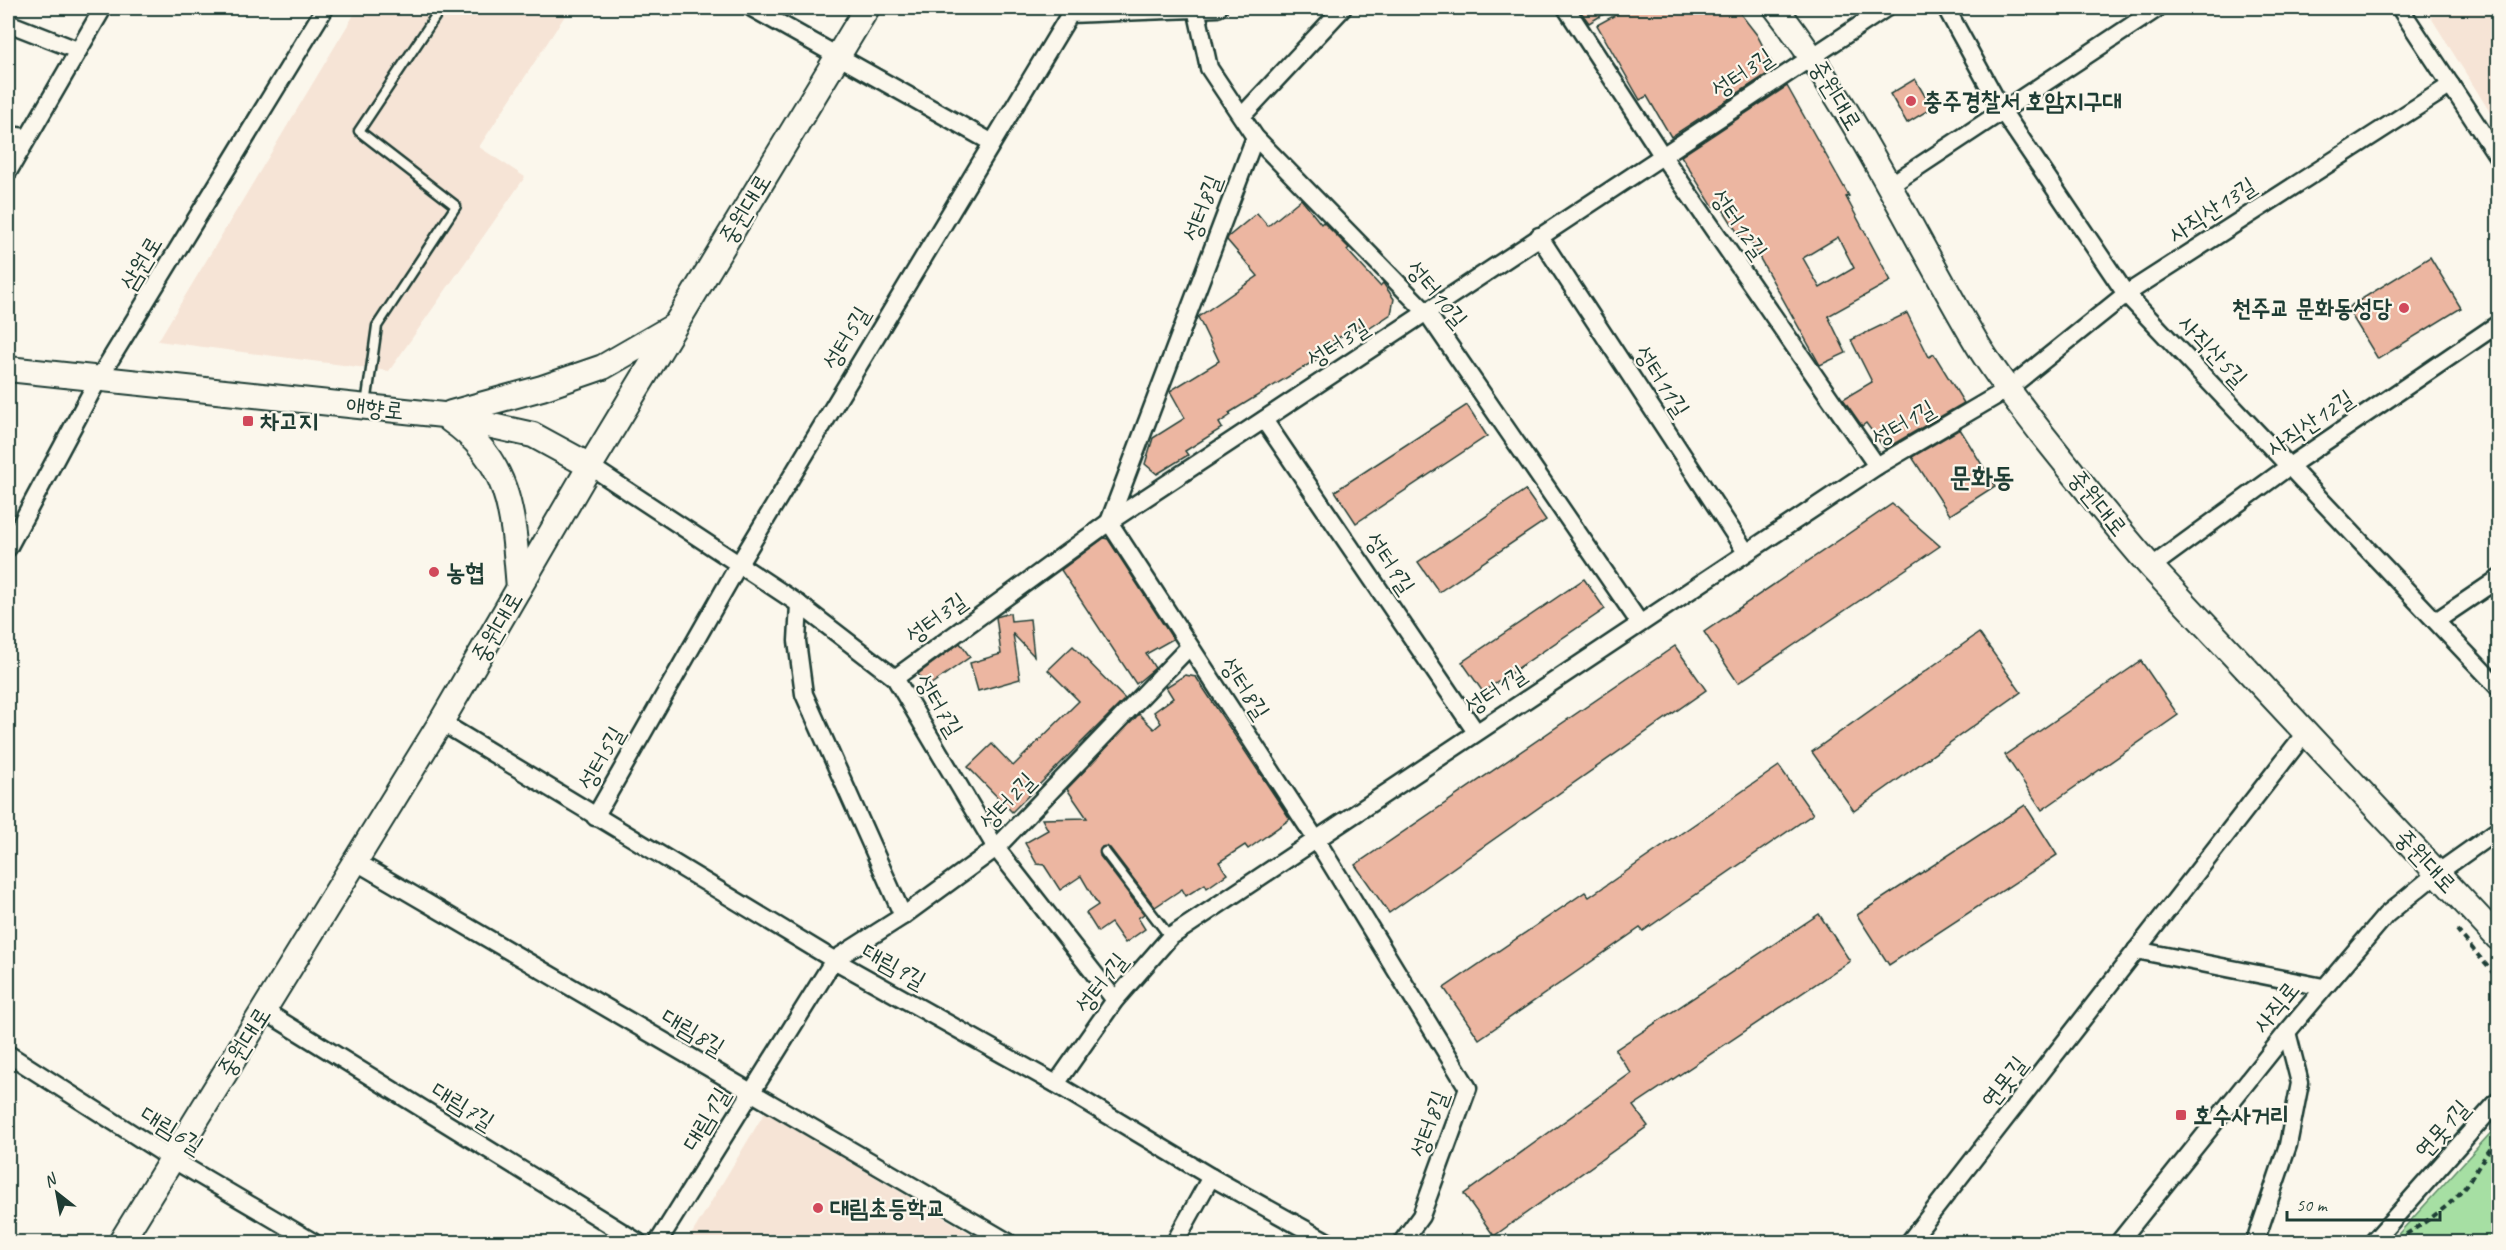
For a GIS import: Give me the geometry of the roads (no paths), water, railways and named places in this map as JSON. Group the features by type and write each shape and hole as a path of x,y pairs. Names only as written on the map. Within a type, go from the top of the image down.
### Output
{"street":[{"path":"8,172 76,50 103,8"},
{"name":"삼원로","path":"8,548 99,378 325,8"},
{"path":"752,8 991,142"},
{"name":"중원대로","path":"121,1242 441,722 591,466 867,8"},
{"name":"성터10길","path":"1196,8 1209,68 1255,137 1427,312 1639,622"},
{"name":"성터5길","path":"595,817 739,564 1070,14 1218,8"},
{"path":"1242,116 1343,8"},
{"name":"성터12길","path":"1566,8 1662,155 1877,466"},
{"name":"중원대로","path":"1776,8 1813,55 1977,344 2008,389 2108,518 2436,874 2499,938"},
{"name":"성터3길","path":"895,678 1109,522 1886,8"},
{"name":"사직산5길","path":"1946,8 2003,111 2126,294 2499,687"},
{"path":"1889,186 2158,8"},
{"path":"2400,8 2499,157"},
{"path":"8,23 76,50"},
{"name":"사직산13길","path":"2008,389 2126,294 2451,85"},
{"path":"8,135 26,137"},
{"name":"성터8길","path":"1255,137 1109,522 1317,841 1468,1088 1421,1216 1402,1242"},
{"name":"성터11길","path":"1539,236 1746,552"},
{"path":"443,415 491,404 603,367 676,324"},
{"name":"사직산12길","path":"2151,567 2288,467 2499,324"},
{"name":"애향로","path":"8,369 443,415 533,435 591,466"},
{"name":"성터1길","path":"1056,1084 1115,1000 1170,937 1317,841 1639,622 1877,466 2008,389"},
{"path":"443,415 472,435 494,464 509,502 519,588"},
{"name":"성터9길","path":"1264,420 1476,732"},
{"name":"성터7길","path":"591,466 799,604 895,678 996,848 1115,1000"},
{"path":"2436,621 2499,579"},
{"path":"799,604 797,641 804,694 903,916"},
{"name":"성터2길","path":"834,960 903,916 996,848 1189,647"},
{"name":"대림9길","path":"441,722 834,960 1056,1084 1210,1177 1329,1242"},
{"name":"연못길","path":"1913,1242 1911,1240 1917,1232 2306,732"},
{"name":"사직로","path":"2119,1242 2323,987 2386,915 2436,874 2499,830"},
{"name":"대림8길","path":"355,861 749,1093 789,1113 1008,1242"},
{"path":"2136,950 2323,987"},
{"name":"대림1길","path":"658,1242 834,960"},
{"name":"대림7길","path":"263,1010 638,1242"},
{"path":"2255,1242 2288,1145 2300,1083 2287,1032"},
{"name":"대림6길","path":"8,1054 172,1159 314,1242"},
{"name":"연못1길","path":"2373,1242 2499,1101"},
{"path":"1175,1242 1210,1177"}],"lane":[{"path":"365,407 377,326 456,206 359,131 441,8"},
{"path":"1105,852 1170,937"}],"place":[{"name":"충주경찰서 호암지구대","path":"1911,101"},
{"name":"천주교 문화동성당","path":"2404,308"},
{"name":"차고지","path":"248,421"},
{"name":"농협","path":"434,572"},
{"name":"호수사거리","path":"2181,1115"},
{"name":"대림초등학교","path":"818,1208"}],"district":[{"name":"문화동","path":"1982,477"}]}
